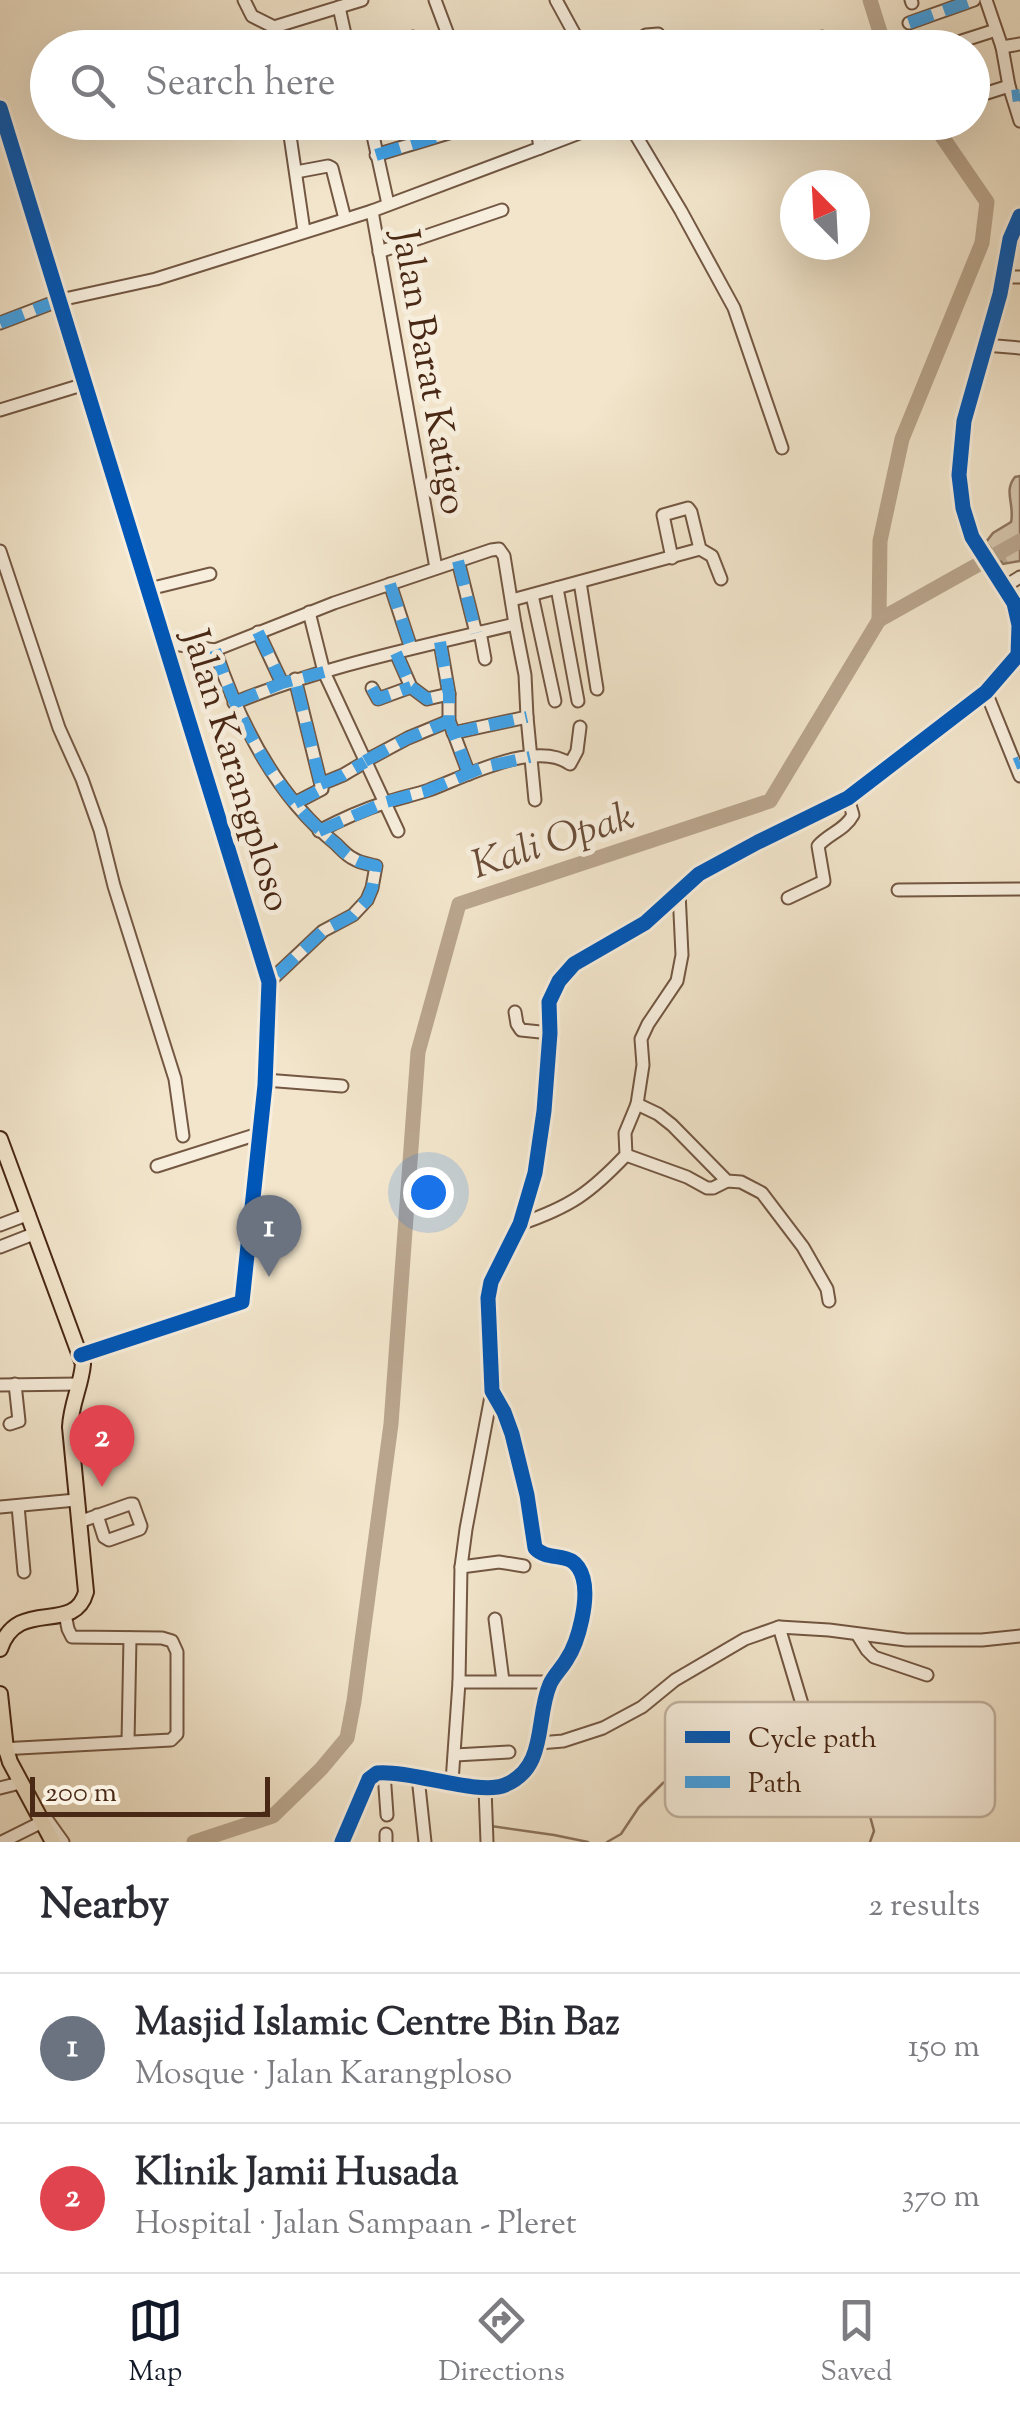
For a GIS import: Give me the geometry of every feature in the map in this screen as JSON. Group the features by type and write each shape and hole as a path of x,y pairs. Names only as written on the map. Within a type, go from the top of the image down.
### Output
{"main road":[{"path":"0,1139 81,1355 83,1371 72,1403 70,1426 86,1592 78,1608 65,1614 26,1619 1,1639"},
{"path":"0,1694 3,1749 53,1842"}],"street":[{"path":"244,0 252,16 274,27 335,5 362,0"},
{"path":"434,0 446,30"},
{"path":"556,0 570,30"},
{"path":"908,23 974,0"},
{"path":"986,0 1020,121"},
{"path":"335,5 343,30"},
{"path":"990,32 996,30"},
{"path":"1002,47 1020,44"},
{"name":"Jalan Karangploso","path":"0,108 269,982 261,1133 242,1302 81,1355"},
{"path":"291,140 304,231"},
{"path":"373,140 388,204"},
{"path":"376,155 426,140"},
{"path":"539,140 540,148"},
{"name":"Jalan Barat Katigo","path":"436,568 372,211 561,140"},
{"path":"639,140 734,308 782,448"},
{"path":"296,172 332,168 345,219"},
{"path":"379,252 502,210"},
{"path":"0,323 60,300 156,279 372,211"},
{"path":"452,1782 460,1682 461,1567 492,1391 489,1290 520,1224 534,1173 544,1111 549,1002 559,981 574,964 645,923 698,874 848,798 986,692 1019,656 1014,604 972,538 962,508 959,476 964,420 1007,252 1019,222"},
{"path":"1003,277 1020,277"},
{"path":"985,345 1020,348"},
{"path":"0,410 85,384"},
{"path":"672,558 663,515 687,508 700,549 712,556 721,579"},
{"name":"Jalan Karangploso","path":"166,643 215,650 309,612 499,549 504,556 512,600"},
{"path":"535,800 525,680 512,600 700,549"},
{"path":"0,551 59,728 100,830 174,1079 182,1136"},
{"path":"458,561 484,659"},
{"path":"148,589 210,574"},
{"path":"1004,587 1020,578"},
{"path":"580,582 598,689"},
{"path":"390,584 411,648"},
{"path":"557,588 578,701"},
{"path":"532,594 555,701"},
{"path":"309,612 324,672 398,831"},
{"path":"234,703 288,681 360,660 514,624"},
{"path":"258,632 288,681 321,784 322,790 295,803"},
{"path":"440,642 451,727 469,774"},
{"path":"215,650 250,738 295,803 319,831 354,859 376,866 368,900 352,915 323,930 269,982"},
{"path":"396,653 411,687 427,699 449,694"},
{"path":"525,680 550,675"},
{"path":"372,688 378,699 411,687"},
{"path":"986,692 1018,767"},
{"path":"321,784 408,738 451,727 526,717"},
{"path":"319,831 386,802 505,761 560,758 570,764 577,751 580,727"},
{"path":"788,898 824,881 818,846 849,822 853,815 848,798"},
{"path":"898,890 1020,889"},
{"path":"520,1224 569,1205 592,1190 626,1155 625,1133 637,1104 643,1065 641,1039 677,981 682,955 679,892"},
{"path":"515,1012 521,1030 550,1034"},
{"path":"265,1080 342,1086"},
{"path":"637,1104 672,1125 727,1181"},
{"path":"157,1166 261,1133"},
{"path":"626,1155 707,1188 727,1181 741,1182 762,1194 803,1247 827,1288 829,1301"},
{"path":"0,1225 29,1214"},
{"path":"0,1247 36,1233"},
{"path":"0,1384 80,1384"},
{"path":"10,1424 20,1420 15,1384"},
{"path":"342,1842 370,1779 377,1773 485,1788 506,1784 521,1774 540,1743 550,1682 578,1638 584,1590 578,1566 569,1558 545,1555 536,1548 512,1434 492,1391"},
{"path":"0,1507 76,1500"},
{"path":"36,1503 36,1520"},
{"path":"18,1506 24,1572"},
{"path":"79,1522 97,1516"},
{"path":"461,1567 499,1562 524,1566"},
{"path":"3,1749 170,1740 178,1730 176,1648 172,1641 72,1637 65,1614"},
{"path":"494,1619 503,1681"},
{"path":"540,1743 563,1741 604,1728 745,1639 780,1628 906,1640 1020,1636"},
{"path":"780,1628 802,1702"},
{"path":"857,1634 874,1657 928,1674"},
{"path":"128,1742 130,1638"},
{"path":"460,1682 550,1682"},
{"path":"455,1755 509,1752"},
{"path":"384,1773 387,1815"},
{"path":"418,1777 425,1842"},
{"path":"0,1788 23,1788 63,1842"},
{"path":"485,1788 487,1842"},
{"path":"2,1842 42,1822"}],"green space":[{"path":"1020,476 1020,561 1003,564 986,542 1011,522 1010,488 1015,477"}],"waterway":[{"name":"Kali Opak","path":"870,0 879,30"},
{"name":"Kali Opak","path":"194,1842 273,1816 347,1738 391,1424 418,1052 459,904 770,801 879,620 880,541 902,439 982,243 987,202 944,140"},
{"path":"879,620 1020,541"},
{"path":"607,1842 621,1834 639,1807 665,1782"},
{"path":"870,1817 874,1831 870,1842"},
{"path":"491,1826 588,1842"}],"marked path":[{"path":"909,23 974,0"},
{"path":"1012,96 1020,95"},
{"path":"376,155 426,140"},
{"path":"0,323 60,300"},
{"path":"458,561 476,633"},
{"path":"390,584 411,648"},
{"path":"258,632 282,683"},
{"path":"440,642 449,694 449,721 469,774"},
{"path":"215,650 235,704 277,780 314,825 347,854 376,866 367,900 353,915 323,931 269,982"},
{"path":"396,653 411,687 427,699 449,694"},
{"path":"234,703 282,683 324,672"},
{"path":"295,679 322,789 295,803"},
{"path":"372,688 378,699 411,687"},
{"path":"453,733 527,717"},
{"path":"365,761 449,721"},
{"path":"319,831 484,767 530,757"},
{"path":"321,784 365,762"},
{"path":"1015,764 1020,762"}],"cycle path":[{"path":"0,108 269,982 265,1085 242,1302 81,1355"},
{"path":"342,1842 369,1779 377,1773 493,1788 519,1777 534,1754 550,1684 579,1631 585,1597 583,1578 574,1562 535,1548 512,1434 492,1391 488,1298 491,1282 520,1224 535,1173 544,1111 549,1002 559,981 574,964 645,923 699,874 848,798 986,692 1018,655 1019,625 1014,603 972,537 959,475 964,421 1000,294 1010,239 1020,216"}],"place":[{"name":"Masjid Islamic Centre Bin Baz","path":"269,1277"},
{"name":"Klinik Jamii Husada","path":"102,1487"}]}
